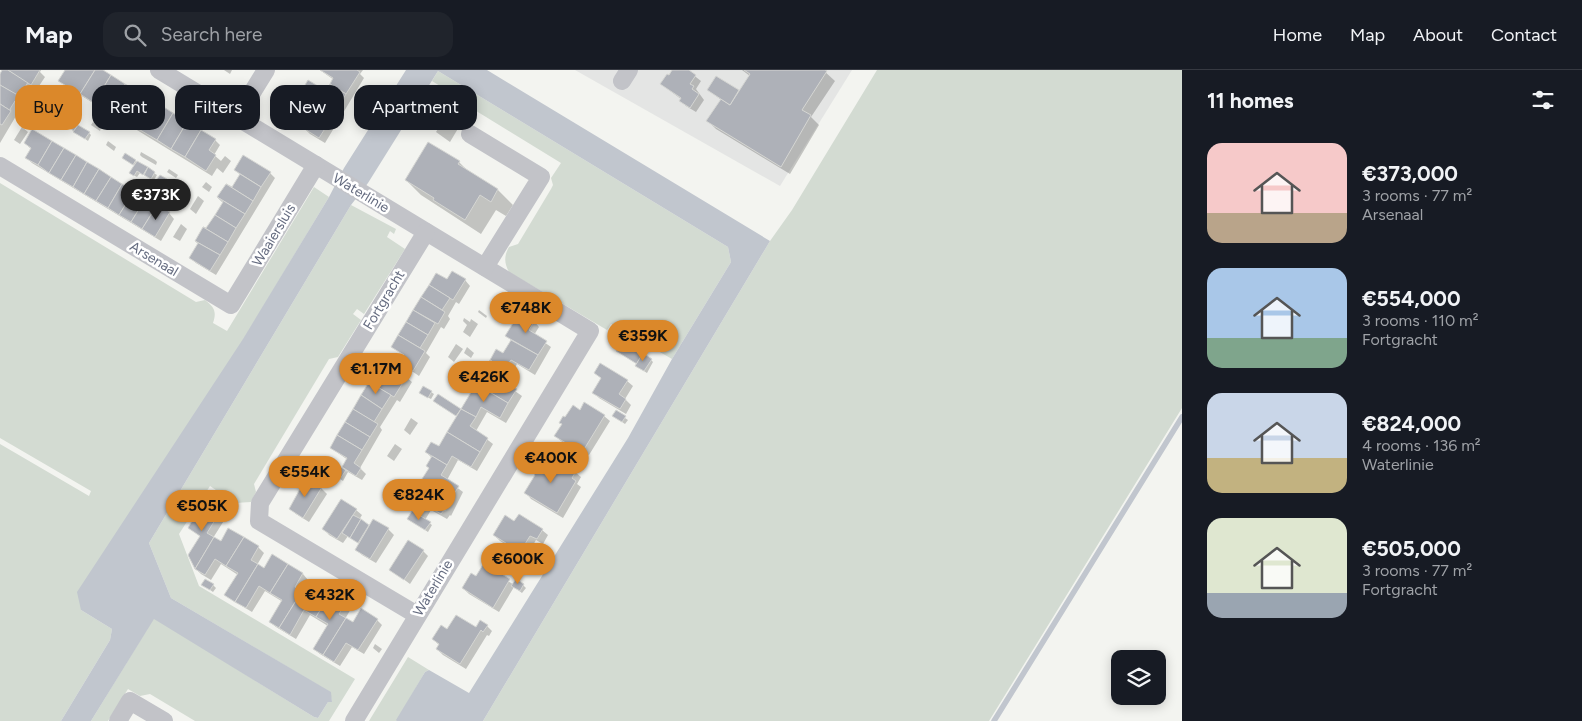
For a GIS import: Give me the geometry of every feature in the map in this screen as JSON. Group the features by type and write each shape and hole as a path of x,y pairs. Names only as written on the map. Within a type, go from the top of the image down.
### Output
{"street":[{"name":"Waterlinie","path":"159,70 184,85"},
{"path":"257,85 266,70"},
{"name":"Waterlinie","path":"258,130 590,331 354,721"},
{"path":"470,134 541,177 485,267"},
{"name":"Waaiersluis","path":"231,305 316,165"},
{"name":"Arsenaal","path":"0,166 231,305"},
{"name":"Fortgracht","path":"417,616 259,521 260,503 426,232"},
{"path":"118,721 130,701 164,721"}],"shaded area":[{"path":"406,70 487,70 770,241 483,721 396,720 425,672 429,670 469,693 628,438 672,359 731,262 728,247 477,95 477,85 461,85 438,71 429,85 397,85"},
{"path":"575,70 852,70 780,186"},
{"path":"877,70 1182,70 1182,408 989,721 483,721 770,241 792,210"},
{"path":"438,71 461,85 438,85 432,81"},
{"path":"477,95 728,247 731,262 672,359 611,324 607,330 509,272 505,260 507,250 509,247 518,244 551,189 553,185 551,178 561,163 477,111"},
{"path":"368,130 401,130 368,183 351,205 149,543 171,598 331,692 332,702 328,702 318,718 314,717 154,619 91,721 61,721 110,640 112,629 81,610 77,592 243,339 329,197 344,168"},
{"path":"0,183 196,302 205,300 214,310 213,323 227,331 314,187 329,197 81,610 112,629 110,640 61,721 0,721 0,444 89,496 91,491 0,438"},
{"path":"351,205 396,229 394,234 390,231 387,237 405,249 364,314 357,309 353,314 361,320 338,357 329,359 254,484 256,492 251,502 235,503 210,486 179,534 199,586 355,679 329,721 195,721 150,694 140,696 128,689 108,721 91,721 154,618 314,717 318,718 328,702 332,702 330,692 171,598 149,543"},
{"path":"408,657 429,670 425,672 397,721 369,721"}],"building":[{"path":"2,70 8,70 28,82 26,85 15,85 15,94 0,85"},
{"path":"8,70 40,70 31,85"},
{"path":"65,70 95,70 82,91 82,85 65,85 58,81"},
{"path":"95,70 103,70 111,75 105,85 92,85 92,102 82,95 82,91"},
{"path":"320,70 357,70 360,72 346,94 344,93 344,85 330,84 333,78"},
{"path":"672,70 689,70 696,75 690,84 694,86 692,89 699,94 690,108 679,101 681,98 660,84"},
{"path":"744,70 827,71 802,110 811,115 781,167 706,121 721,99 730,105 750,74"},
{"path":"111,75 125,84 124,85 105,85"},
{"path":"716,76 739,90 730,105 707,90"},
{"path":"308,80 316,85 305,85"},
{"path":"0,85 15,93 15,101 10,109 11,111 0,104"},
{"path":"0,104 11,111 2,125 0,124"},
{"path":"165,108 173,113 165,126"},
{"path":"173,113 175,114 175,130 182,130 171,149 157,140 163,130 165,130"},
{"path":"82,127 90,132 85,139 73,132 74,130 82,130"},
{"path":"31,130 52,141 38,165 25,158 31,148 24,143"},
{"path":"140,130 163,130 157,140"},
{"path":"182,130 201,130 185,157 171,149"},
{"path":"201,130 216,139 209,150 216,155 206,171 185,157"},
{"path":"306,130 324,130 319,138"},
{"path":"52,141 64,148 49,173 38,165"},
{"path":"428,142 460,161 458,164 498,189 491,202 480,195 465,220 405,180"},
{"path":"64,148 76,155 61,180 49,173"},
{"path":"125,153 136,160 133,165 122,158"},
{"path":"76,155 87,162 73,187 61,180"},
{"path":"243,155 271,172 261,187 234,170"},
{"path":"137,161 148,167 143,175 137,171 134,176 129,173"},
{"path":"87,162 99,169 84,194 73,187"},
{"path":"148,167 155,172 151,179 144,175"},
{"path":"99,169 111,177 96,201 84,194"},
{"path":"240,174 261,187 253,201 226,184 232,187"},
{"path":"160,175 167,179 163,186 155,182"},
{"path":"111,177 122,184 108,208 96,201"},
{"path":"122,184 134,191 119,215 108,208"},
{"path":"226,184 253,201 245,214 217,197"},
{"path":"134,191 146,198 131,222 119,215"},
{"path":"217,197 245,214 236,228 215,215 223,202"},
{"path":"146,198 157,205 142,229 131,222"},
{"path":"157,205 170,212 155,237 142,229"},
{"path":"215,215 236,228 228,242 203,227 206,228"},
{"path":"203,227 228,242 220,255 195,241"},
{"path":"195,241 220,255 210,271 189,258 198,243"},
{"path":"452,271 466,279 453,300 429,285 436,273 447,279"},
{"path":"429,285 450,298 442,310 421,297"},
{"path":"421,297 445,312 438,324 413,310"},
{"path":"413,310 435,323 428,335 406,322"},
{"path":"520,312 535,320 529,330 547,341 538,355 505,336"},
{"path":"406,322 428,335 420,348 398,335"},
{"path":"398,335 425,351 413,371 399,363 404,355 391,347"},
{"path":"511,340 538,355 529,370 511,360 505,369 490,360 496,349 503,353"},
{"path":"622,341 643,353 637,364 616,351"},
{"path":"643,353 652,359 644,371 635,366"},
{"path":"490,360 505,369 500,379 517,389 508,403 476,384"},
{"path":"600,363 628,380 619,394 626,399 620,409 592,393 601,378 594,373"},
{"path":"392,366 407,376 394,397 369,382 377,369 386,375"},
{"path":"369,382 391,395 382,409 361,395"},
{"path":"476,384 508,403 500,418 481,407 476,417 461,409"},
{"path":"423,386 432,391 428,398 419,393"},
{"path":"438,394 461,409 456,416 433,401"},
{"path":"361,395 382,409 374,422 353,409"},
{"path":"584,402 605,415 583,451 572,443 571,446 554,436 562,424 559,423 563,416 565,417 573,405 580,410"},
{"path":"353,409 378,424 370,437 345,422"},
{"path":"461,409 476,417 470,426 488,438 480,452 447,432"},
{"path":"616,410 626,416 622,422 612,416"},
{"path":"345,422 370,437 362,450 337,435"},
{"path":"447,432 480,452 471,467 452,456 447,465 425,452 431,442 439,446"},
{"path":"337,435 362,450 354,463 361,468 356,476 342,467 347,458 330,448"},
{"path":"432,456 447,465 441,475 459,486 450,500 420,482 429,468 426,466"},
{"path":"541,458 551,465 555,458 576,471 572,478 576,481 557,513 524,493 535,475 532,472"},
{"path":"327,459 346,470 340,479 322,468"},
{"path":"306,478 322,487 303,518 289,509"},
{"path":"417,480 450,500 445,511 441,514 426,505 420,515 390,498 397,487 409,494"},
{"path":"341,499 357,509 337,539 322,529"},
{"path":"203,502 220,512 207,533 214,537 195,569 188,555 200,536 188,528"},
{"path":"412,511 431,522 425,530 407,519"},
{"path":"519,514 543,529 537,539 530,536 520,552 493,535 505,515 514,521"},
{"path":"353,515 361,519 350,538 342,533"},
{"path":"361,519 369,525 358,543 350,538"},
{"path":"373,519 389,528 370,559 355,550"},
{"path":"228,528 244,537 226,566 215,559 205,575 195,569 214,537 221,541"},
{"path":"244,537 259,546 251,560 258,564 235,602 224,595 238,573 226,566"},
{"path":"408,540 424,550 404,580 389,570"},
{"path":"272,554 288,564 270,593 259,586 246,608 235,602 258,564 264,568"},
{"path":"484,563 510,579 493,608 462,588 471,573 476,576"},
{"path":"288,564 303,573 295,587 302,591 279,628 269,622 282,600 270,593"},
{"path":"205,579 214,584 210,590 201,585"},
{"path":"516,579 524,584 520,591 511,586"},
{"path":"316,582 332,591 316,617 304,610 290,635 279,628 302,591 308,595"},
{"path":"332,591 347,601 339,614 346,618 323,655 313,649 328,624 316,617"},
{"path":"361,608 378,619 358,650 346,643 334,662 323,655 346,618 353,622"},
{"path":"456,615 476,627 480,620 488,625 483,632 481,630 460,664 436,649 439,644 432,639 441,625 447,629"}],"waterway":[{"path":"994,721 1182,417"}]}
